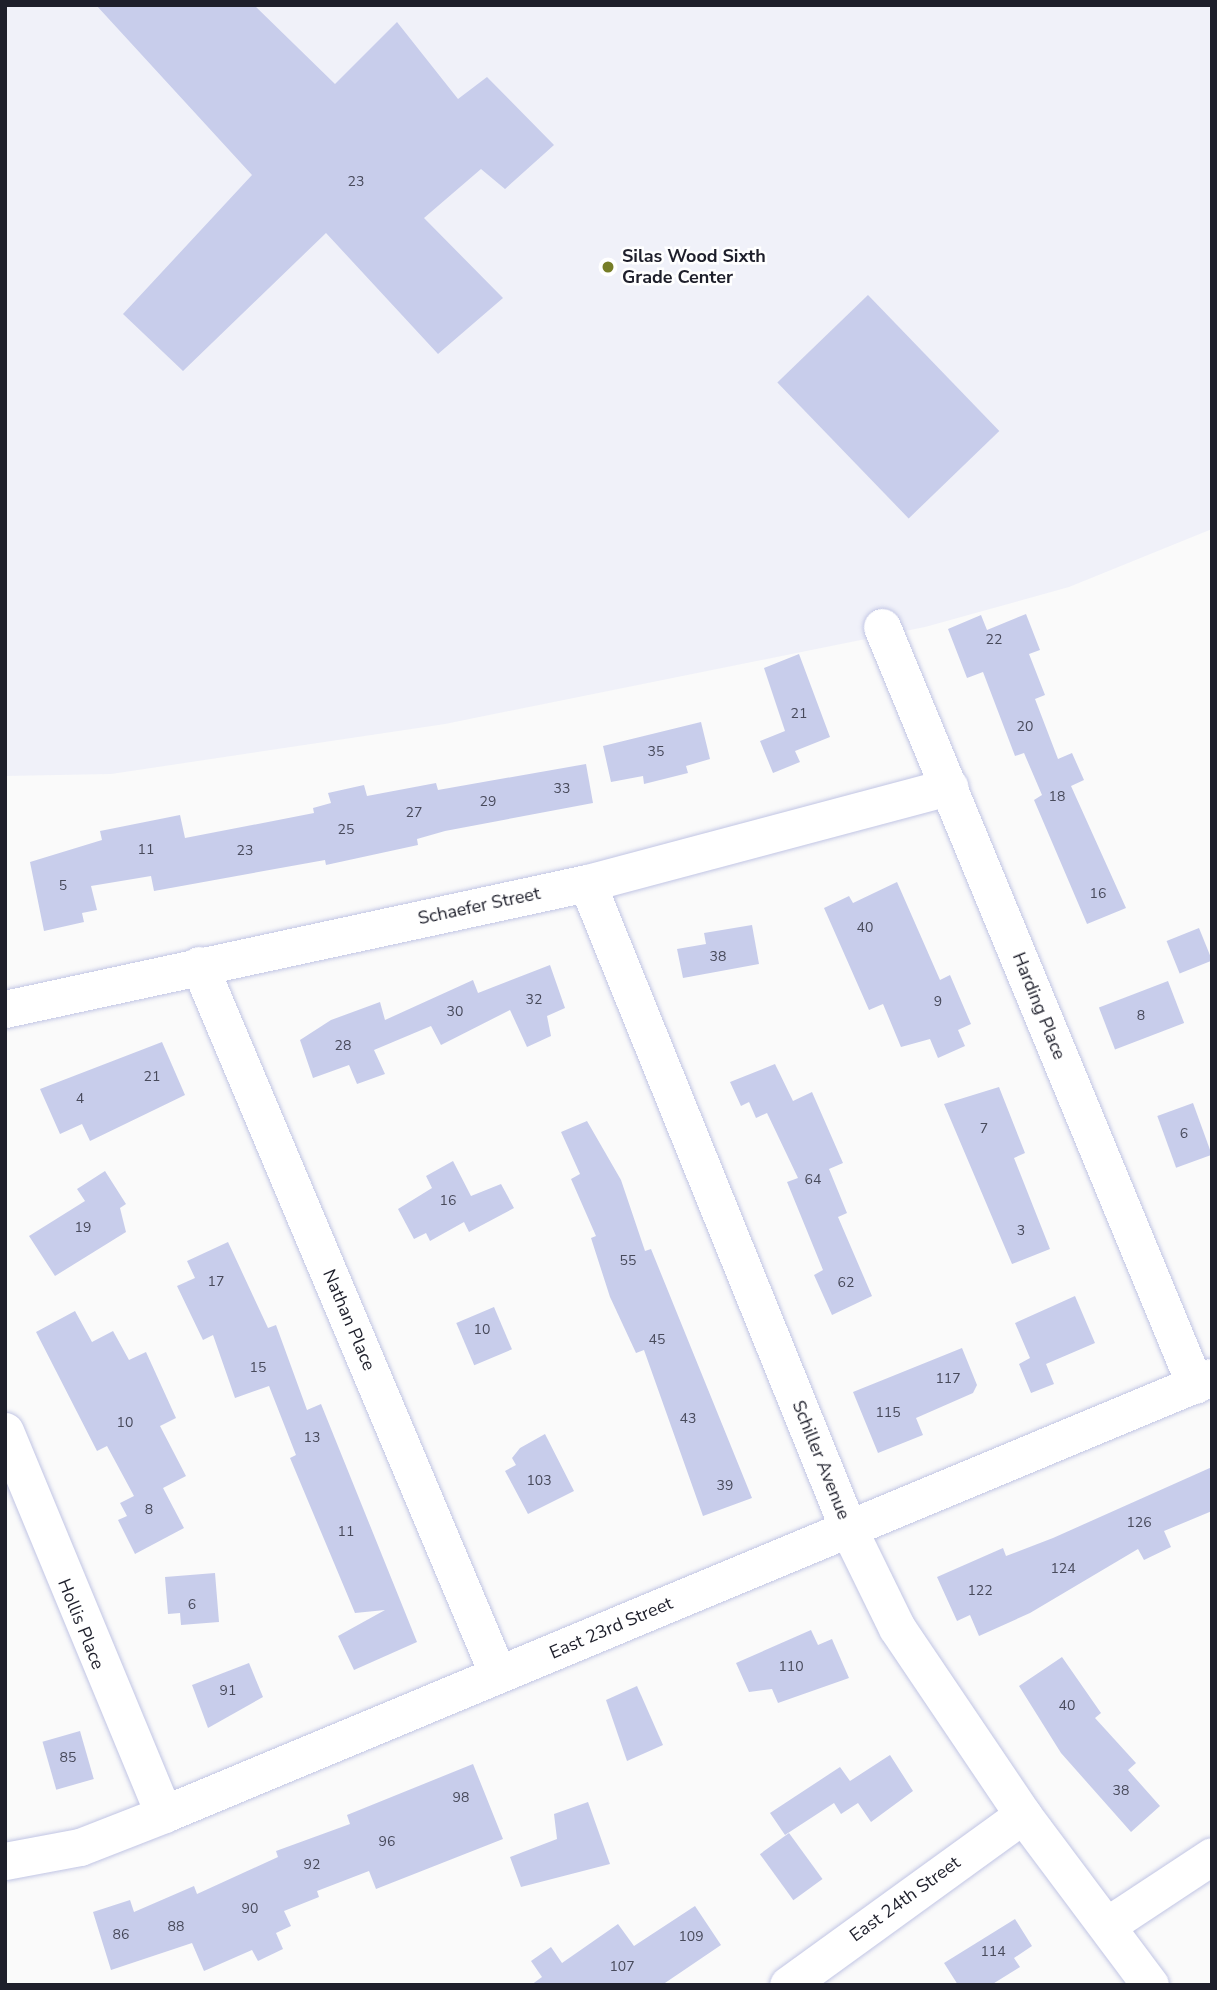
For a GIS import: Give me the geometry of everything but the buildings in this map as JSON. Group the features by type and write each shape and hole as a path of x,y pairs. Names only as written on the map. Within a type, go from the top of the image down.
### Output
{"street":[{"name":"Harding Place","path":"882,627 1203,1381"},
{"name":"Schaefer Street","path":"5,1009 587,883 949,788"},
{"name":"Schiller Avenue","path":"587,883 848,1528 897,1629 1023,1815 1109,1924 1150,1985"},
{"name":"Nathan Place","path":"199,965 498,1675"},
{"name":"East 23rd Street","path":"5,1861 80,1847 163,1814 1203,1381"},
{"name":"Hollis Place","path":"5,1431 163,1814"},
{"name":"East 24th Street","path":"788,1985 1023,1815"},
{"path":"1109,1924 1212,1856"}],"shaded area":[{"name":"Silas Wood Sixth Grade Center","path":"5,5 1212,5 1212,529 1069,587 925,627 445,724 111,774 5,776"}],"place":[{"name":"Silas Wood Sixth Grade Center","path":"608,267"}]}
